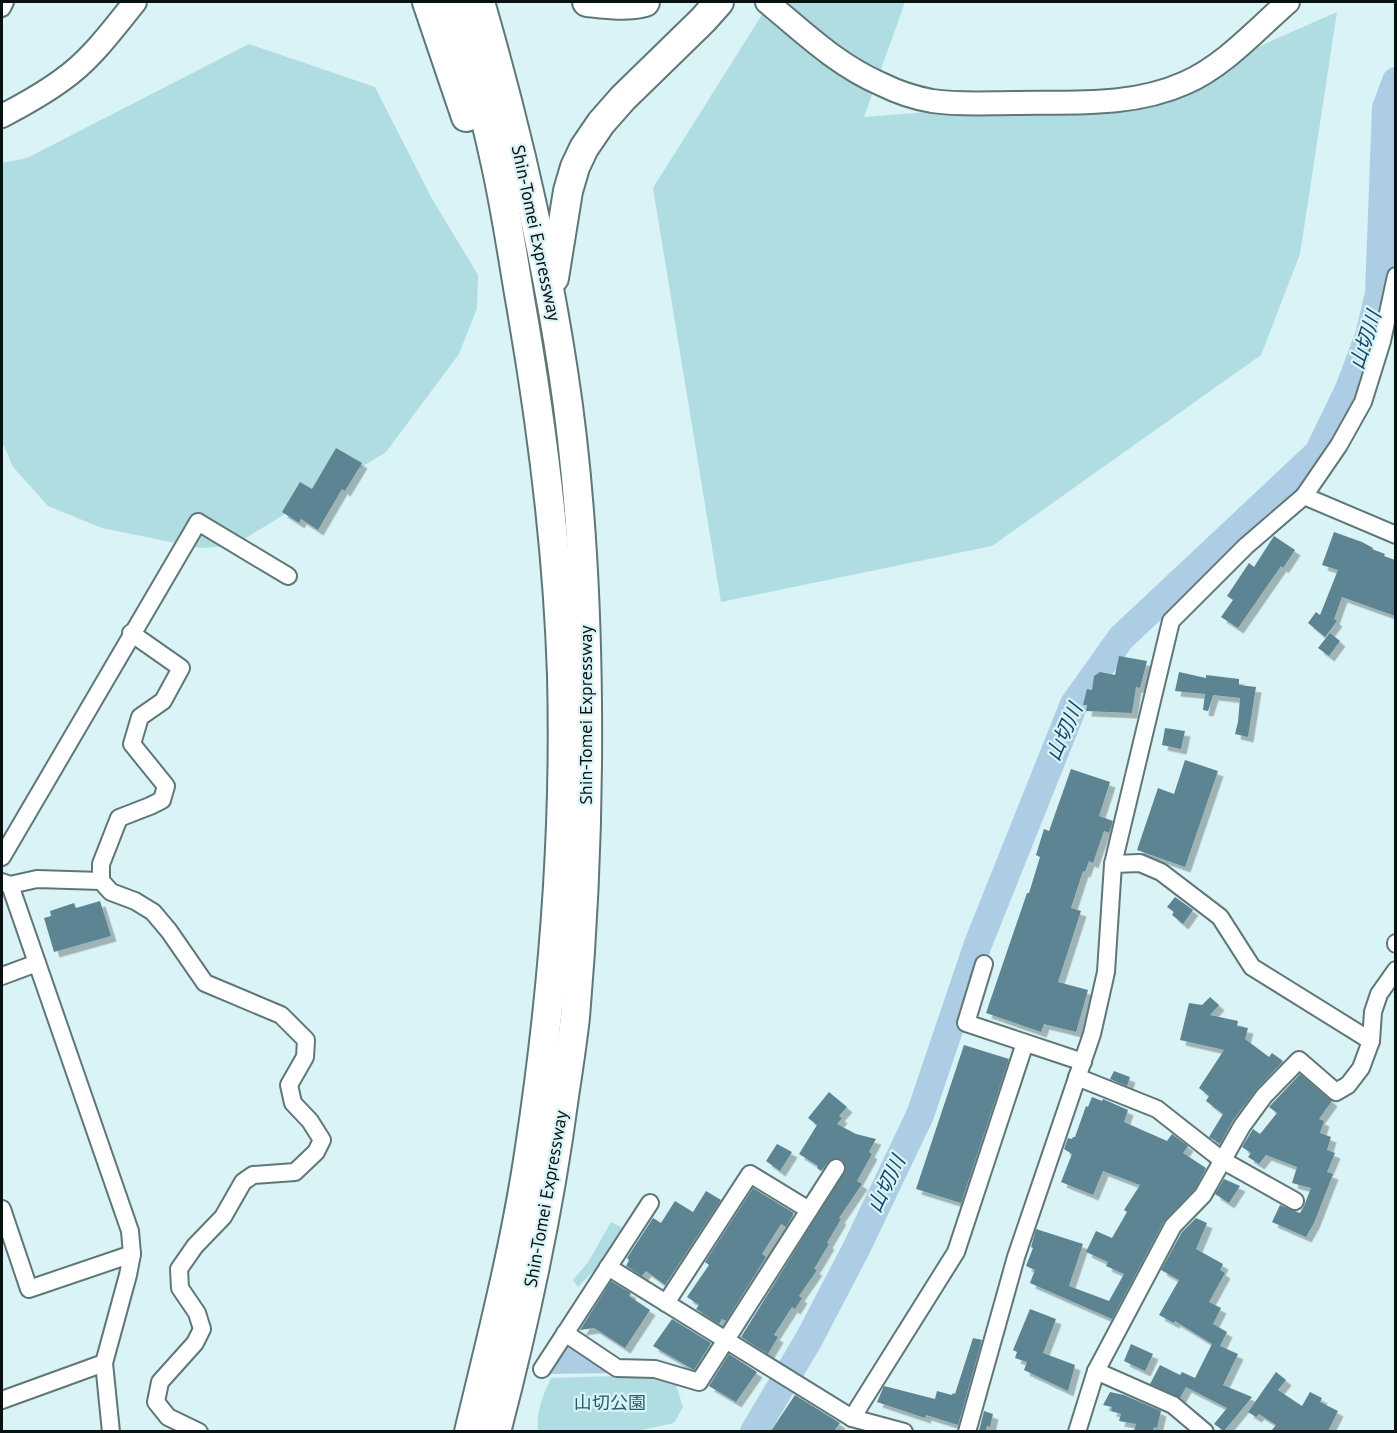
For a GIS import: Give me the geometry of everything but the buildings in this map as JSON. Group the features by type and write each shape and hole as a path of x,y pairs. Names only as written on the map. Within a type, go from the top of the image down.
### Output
{"highway":[{"path":"427,2 498,155"},
{"name":"Shin-Tomei Expressway","path":"453,2 498,155 534,209 552,307 574,460 585,601 588,783 571,892 547,1017 529,1154 505,1286 469,1431"},
{"name":"Shin-Tomei Expressway","path":"480,2 498,155 532,366 554,530 571,892 574,1021 555,1161 530,1293 496,1431"},
{"path":"587,2 608,5 645,2"},
{"path":"552,307 555,266 568,191 575,167 584,148 608,114 719,2"}],"street":[{"path":"2,8 5,2"},
{"path":"2,116 64,79 94,51 135,2"},
{"path":"767,2 852,70 902,93 931,101 955,103 1090,102 1157,94 1204,73 1288,2"},
{"path":"967,1431 1016,1257 1092,1034 1106,972 1113,864 1171,621 1246,546 1304,496 1339,445 1363,402 1382,341 1395,276"},
{"path":"1304,496 1395,535"},
{"path":"2,857 198,522 288,576"},
{"path":"131,633 181,668 163,701 140,717 132,744 166,786 162,800 118,818 101,864 101,881 111,892 135,901 153,912 205,983 281,1015 306,1040 305,1058 290,1085 293,1103 310,1121 322,1140 316,1152 295,1172 253,1175 243,1182 224,1217 195,1246 179,1269 180,1288 197,1313 202,1329 195,1343 160,1382 156,1402 168,1417 199,1431"},
{"path":"1113,864 1140,864 1161,872 1220,917 1252,967 1371,1041"},
{"path":"101,881 37,879 6,883 37,963 130,1231 132,1254 104,1364 111,1431"},
{"path":"2,976 37,963"},
{"path":"984,964 966,1023 1025,1043 1157,1109 1222,1160 1295,1201"},
{"path":"1077,1431 1096,1371 1173,1226 1203,1195 1242,1126 1264,1096 1299,1060 1336,1092 1348,1085 1361,1068 1371,1041 1373,1012 1379,994 1395,970"},
{"path":"852,1418 956,1252 1025,1043"},
{"path":"565,1333 617,1368 655,1369 699,1382 837,1168"},
{"path":"666,1303 750,1174 809,1210"},
{"path":"542,1369 650,1203"},
{"path":"2,1209 29,1289 132,1254"},
{"path":"608,1267 852,1418 904,1431"},
{"path":"2,1400 104,1364"},
{"path":"1096,1371 1173,1405 1205,1431"}],"green space":[{"path":"770,2 905,2 864,117 1149,95 1337,12 1300,254 1261,355 992,546 721,602 653,188"},
{"path":"249,44 375,87 431,197 478,275 477,308 459,354 386,452 233,546 200,548 102,528 48,506 13,467 2,441 2,163 27,158"},
{"path":"611,1222 626,1230 610,1254 578,1287 573,1280 589,1261"},
{"name":"山切公園","path":"645,1375 675,1382 683,1407 674,1423 637,1431 538,1431 539,1410 551,1378"}],"shaded area":[{"path":"573,1346 613,1373 548,1374 564,1349"}],"waterway":[{"name":"山切川","path":"754,1432 809,1339 857,1247 920,1115 978,944 1074,704 1121,638 1318,453 1349,389 1369,336 1379,294 1386,108 1396,81"}]}
